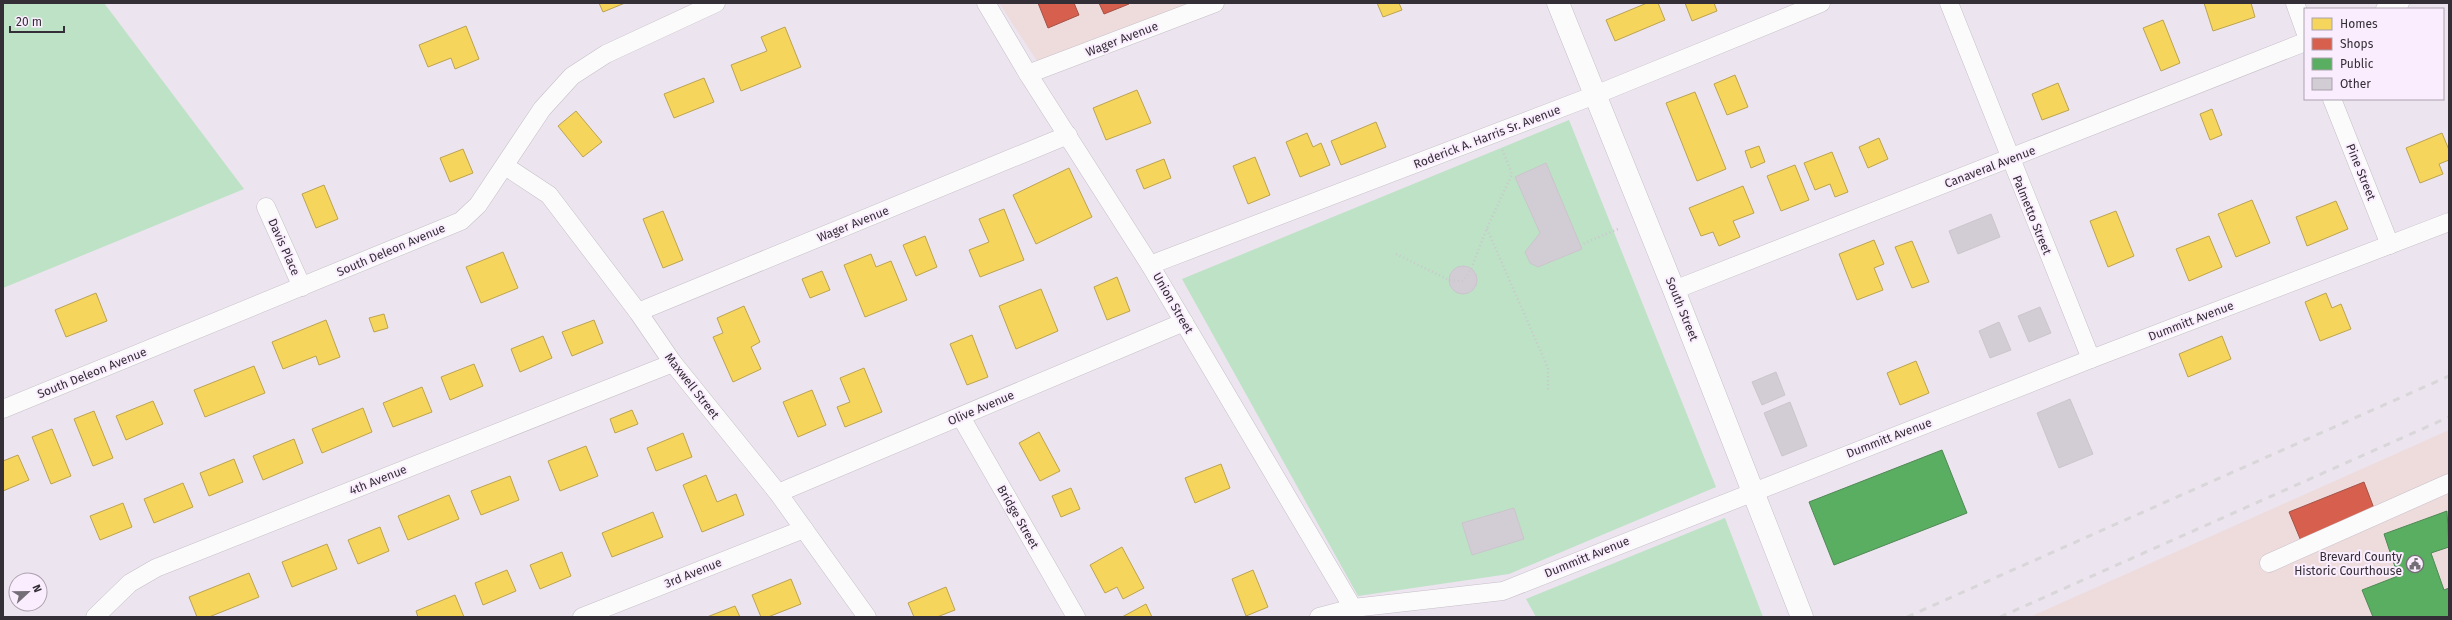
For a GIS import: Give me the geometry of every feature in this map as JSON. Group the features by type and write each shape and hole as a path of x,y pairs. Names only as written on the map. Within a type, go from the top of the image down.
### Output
{"main road":[{"name":"South Street","path":"1558,3 1674,290 1802,617"}],"street":[{"name":"Union Street","path":"986,3 1028,74 1150,265 1353,608"},
{"name":"Wager Avenue","path":"1028,74 1215,3"},
{"name":"Roderick A. Harris Sr. Avenue","path":"1150,265 1595,95 1821,3"},
{"name":"Palmetto Street","path":"1949,3 2091,359"},
{"path":"2295,3 2304,27"},
{"path":"2388,8 2400,3"},
{"name":"South Deleon Avenue","path":"3,409 461,221 478,205 542,110 572,76 606,54 706,5"},
{"name":"Canaveral Avenue","path":"1674,290 2304,42"},
{"name":"Pine Street","path":"2332,100 2390,245"},
{"name":"Wager Avenue","path":"638,312 1068,135"},
{"name":"Maxwell Street","path":"505,166 549,195 638,312 673,364 778,493 867,617"},
{"name":"Davis Place","path":"266,207 302,287"},
{"name":"Dummitt Avenue","path":"1319,617 1353,608 1503,590 2091,359 2449,222"},
{"name":"Olive Avenue","path":"778,493 1184,322"},
{"name":"4th Avenue","path":"96,617 130,583 156,568 673,364"},
{"name":"Bridge Street","path":"961,417 1076,617"},
{"path":"2269,563 2449,483"},
{"name":"3rd Avenue","path":"582,617 804,529"}],"path":[{"path":"1396,254 1449,280 1463,281 1471,269 1487,228 1512,174 1496,133"},
{"path":"1487,228 1548,368 1548,392"},
{"path":"1580,245 1618,229"}],"shaded area":[{"path":"999,3 1189,3 1037,61"},
{"path":"2449,430 2449,617 2030,617"}],"green space":[{"path":"3,3 104,3 244,189 3,288"},
{"path":"1569,120 1716,487 1509,574 1358,596 1182,279"},
{"path":"1725,518 1763,617 1536,617 1526,599"}],"building: Homes":[{"path":"599,3 625,3 603,12"},
{"path":"1377,3 1399,3 1402,10 1383,17"},
{"path":"1647,3 1658,3 1665,20 1615,41 1606,20"},
{"path":"1685,3 1714,3 1717,11 1692,21"},
{"path":"2204,3 2251,3 2255,17 2213,31"},
{"path":"2163,20 2180,63 2161,71 2143,28"},
{"path":"466,26 479,59 455,69 451,58 428,67 419,45"},
{"path":"785,27 801,67 741,91 731,65 767,51 761,37"},
{"path":"1735,75 1748,107 1727,115 1714,84"},
{"path":"704,78 714,102 674,118 664,94"},
{"path":"2058,83 2069,110 2042,120 2032,94"},
{"path":"1137,90 1151,123 1106,140 1093,108"},
{"path":"1695,92 1726,169 1697,181 1666,103"},
{"path":"2212,109 2222,135 2210,140 2200,114"},
{"path":"576,111 602,142 583,157 558,126"},
{"path":"1376,122 1386,147 1341,165 1331,141"},
{"path":"1307,133 1313,147 1321,143 1330,165 1300,177 1286,142"},
{"path":"2442,133 2449,150 2449,160 2439,164 2443,174 2420,183 2406,148"},
{"path":"1879,138 1888,159 1868,168 1859,147"},
{"path":"1759,146 1765,162 1751,168 1745,151"},
{"path":"463,149 473,173 450,182 440,158"},
{"path":"1832,152 1848,192 1835,197 1830,184 1815,190 1804,163"},
{"path":"1255,157 1270,195 1248,204 1233,166"},
{"path":"1164,159 1171,178 1144,189 1136,170"},
{"path":"1795,165 1809,200 1781,211 1767,176"},
{"path":"1069,168 1092,217 1036,244 1013,195"},
{"path":"324,185 338,219 316,228 302,194"},
{"path":"1743,186 1754,213 1733,221 1740,237 1719,246 1713,232 1701,236 1689,208"},
{"path":"2252,200 2270,243 2236,257 2218,214"},
{"path":"2336,201 2348,229 2307,246 2296,217"},
{"path":"1004,209 1024,260 980,277 969,250 989,242 979,219"},
{"path":"663,211 683,260 663,268 643,219"},
{"path":"2116,211 2134,256 2108,267 2090,221"},
{"path":"925,236 937,267 916,276 903,245"},
{"path":"2209,236 2222,267 2189,281 2176,249"},
{"path":"1874,240 1884,264 1874,268 1883,290 1857,300 1839,254"},
{"path":"1912,241 1929,282 1912,288 1895,247"},
{"path":"503,252 518,288 481,303 466,267"},
{"path":"871,254 876,267 891,261 907,300 865,317 844,265"},
{"path":"822,271 830,290 810,298 802,279"},
{"path":"1117,277 1130,311 1107,320 1094,287"},
{"path":"1041,289 1058,331 1016,349 999,306"},
{"path":"96,293 107,321 66,337 55,310"},
{"path":"2326,293 2332,308 2341,304 2351,329 2320,341 2305,302"},
{"path":"744,306 760,342 751,347 761,369 733,382 713,337 723,333 717,318"},
{"path":"384,314 388,328 374,332 369,318"},
{"path":"326,320 340,357 319,365 316,356 283,369 272,342"},
{"path":"594,320 603,343 572,356 562,332"},
{"path":"972,335 988,377 967,385 950,344"},
{"path":"543,336 552,358 520,372 511,349"},
{"path":"2222,336 2231,359 2188,377 2179,354"},
{"path":"1916,361 1929,393 1900,405 1887,373"},
{"path":"474,364 483,386 450,400 441,377"},
{"path":"254,366 265,393 205,417 194,390"},
{"path":"864,368 882,412 845,427 837,407 850,402 840,378"},
{"path":"422,387 432,412 393,427 383,403"},
{"path":"812,390 826,425 798,437 783,402"},
{"path":"153,401 163,424 126,440 116,416"},
{"path":"363,408 372,432 322,453 312,429"},
{"path":"632,410 638,424 615,433 610,419"},
{"path":"94,411 113,458 93,466 74,419"},
{"path":"52,429 71,476 51,484 32,437"},
{"path":"1039,432 1060,471 1040,481 1019,443"},
{"path":"683,433 692,457 656,471 647,448"},
{"path":"294,439 303,463 263,480 253,456"},
{"path":"586,446 598,476 560,491 548,461"},
{"path":"18,455 29,480 3,491 3,461"},
{"path":"234,459 243,482 209,496 200,473"},
{"path":"1221,464 1230,488 1195,503 1185,478"},
{"path":"706,475 717,502 736,494 744,515 702,532 683,485"},
{"path":"510,476 519,500 481,515 471,491"},
{"path":"183,483 193,507 154,523 144,499"},
{"path":"1071,488 1080,509 1061,517 1052,496"},
{"path":"449,495 459,519 408,540 398,516"},
{"path":"123,503 132,527 100,540 90,516"},
{"path":"653,512 663,537 612,557 602,533"},
{"path":"380,527 389,551 358,564 348,540"},
{"path":"327,544 337,569 292,587 282,562"},
{"path":"1122,547 1144,588 1123,599 1117,587 1105,593 1090,565"},
{"path":"562,552 571,576 540,589 530,565"},
{"path":"507,570 516,591 483,605 475,583"},
{"path":"1253,570 1268,607 1246,616 1232,579"},
{"path":"249,573 259,597 209,617 197,617 189,597"},
{"path":"791,579 801,604 768,617 761,617 752,595"},
{"path":"946,587 955,610 937,617 914,617 908,603"},
{"path":"455,595 464,617 418,617 416,611"},
{"path":"1146,604 1152,617 1122,617"},
{"path":"735,606 740,617 707,617"}],"building: Shops":[{"path":"1038,3 1074,3 1079,15 1048,28"},
{"path":"1099,3 1129,3 1129,4 1104,14"},
{"path":"2364,482 2375,511 2301,541 2289,512"}],"building: Public":[{"path":"1942,450 1967,513 1834,565 1809,502"},
{"name":"Brevard County Historic Courthouse","path":"2447,511 2449,547 2431,553 2444,590 2449,588 2449,617 2373,617 2362,590 2398,576 2384,534"}],"building: Other":[{"path":"1546,163 1582,249 1538,267 1530,263 1525,252 1540,233 1515,177"},
{"path":"1991,214 2000,237 1958,254 1949,231"},
{"path":"1463,266 1473,270 1477,280 1473,290 1463,294 1453,290 1449,280 1453,270"},
{"path":"2040,307 2051,333 2029,342 2018,316"},
{"path":"1999,322 2011,350 1990,358 1979,331"},
{"path":"1776,372 1785,395 1762,405 1752,382"},
{"path":"2070,399 2093,454 2059,468 2037,413"},
{"path":"1790,402 1807,446 1782,456 1764,413"},
{"path":"1514,508 1524,539 1472,555 1462,523"}],"railway":[{"path":"1907,617 2449,376"},
{"path":"2000,617 2449,417"}],"place":[{"name":"Brevard County Historic Courthouse","path":"2415,564"}]}
